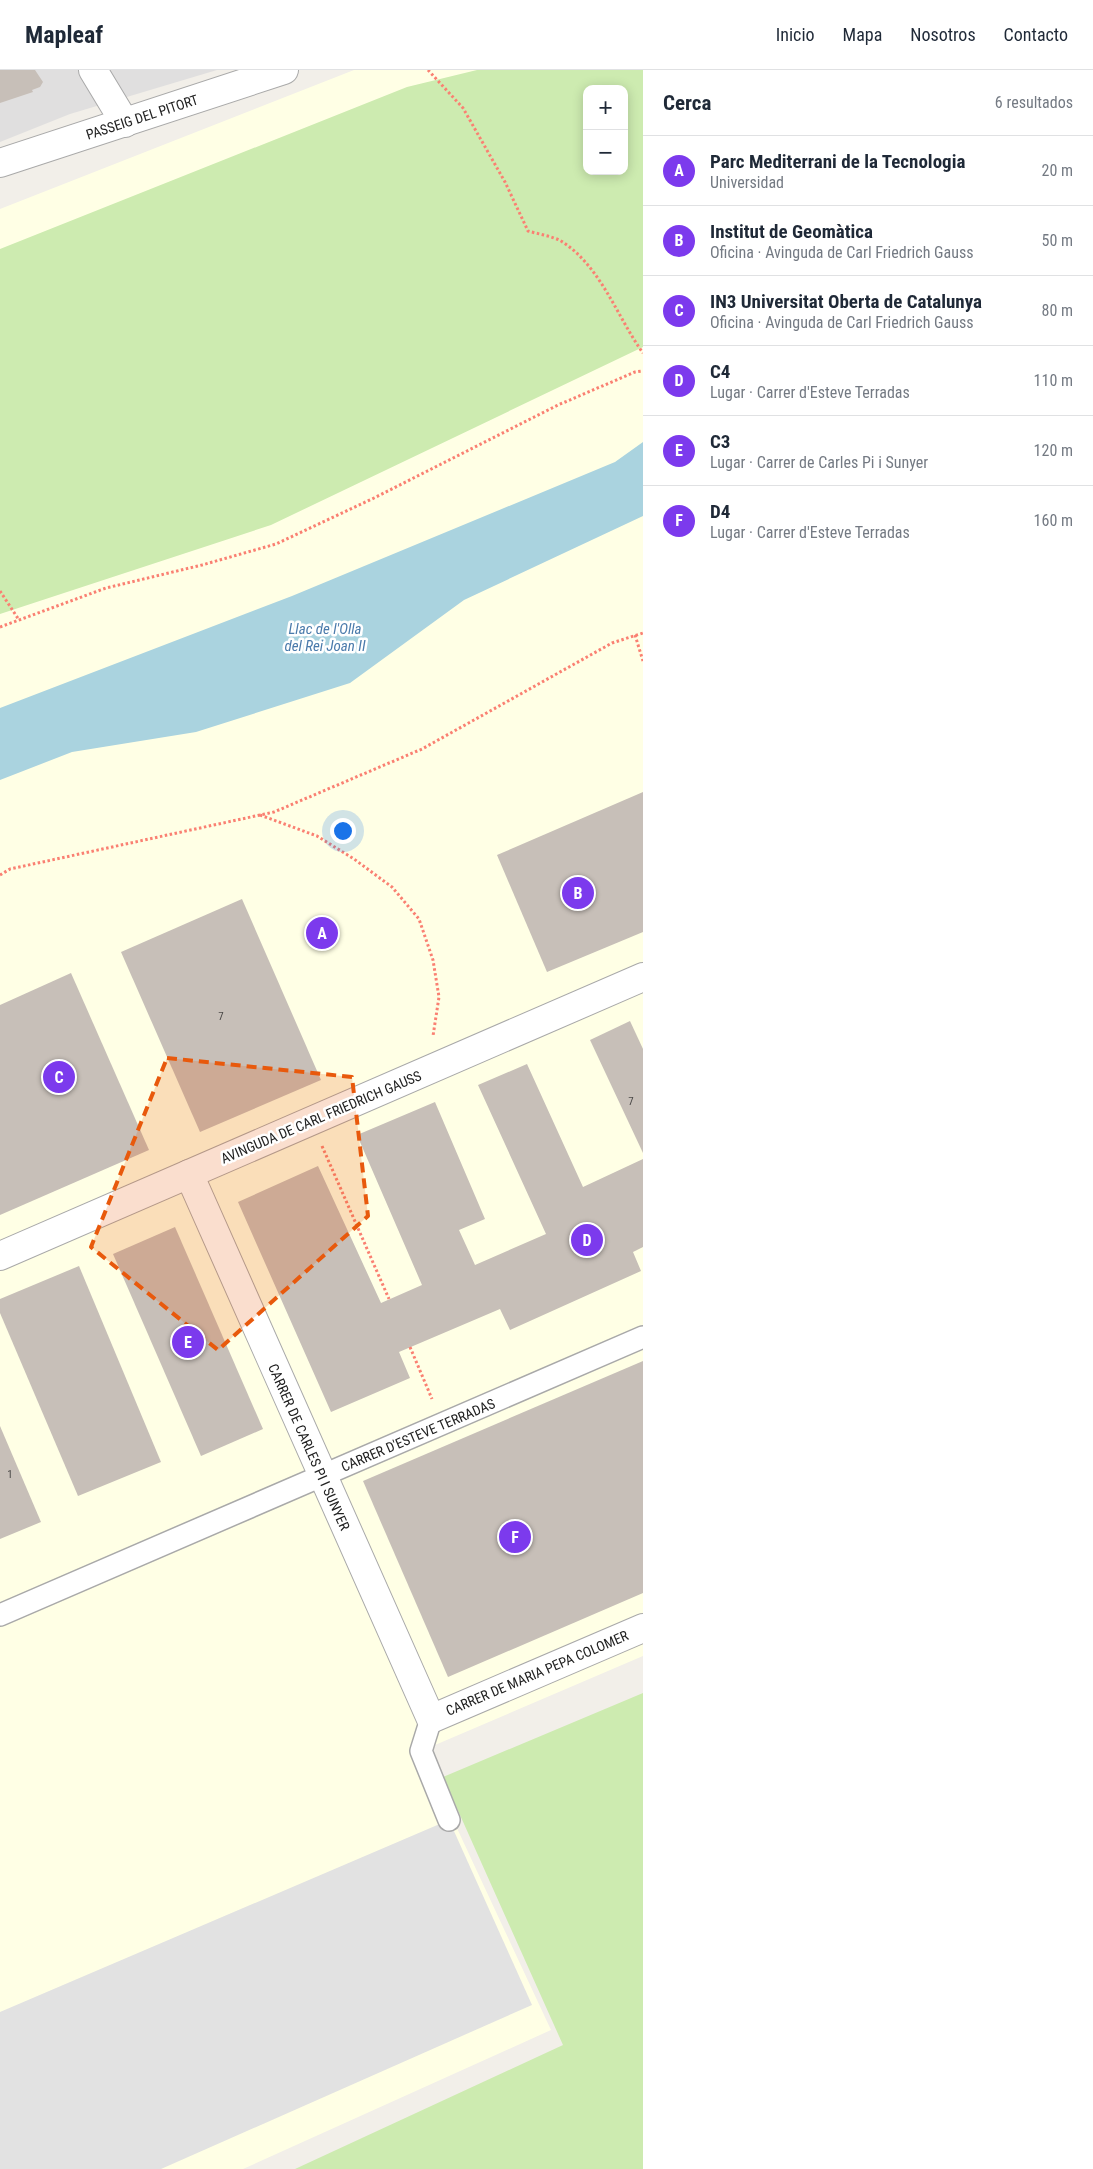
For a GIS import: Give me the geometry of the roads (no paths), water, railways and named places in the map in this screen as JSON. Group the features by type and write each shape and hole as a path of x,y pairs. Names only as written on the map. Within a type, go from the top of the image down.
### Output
{"street":[{"path":"93,70 125,123"},
{"name":"PASSEIG DEL PITORT","path":"0,163 284,70"},
{"name":"AVINGUDA DE CARL FRIEDRICH GAUSS","path":"0,1256 643,977"},
{"name":"CARRER DE CARLES PI I SUNYER","path":"189,1174 431,1719"},
{"name":"CARRER D'ESTEVE TERRADAS","path":"0,1615 643,1337"},
{"name":"CARRER DE MARIA PEPA COLOMER","path":"431,1719 643,1628"},
{"path":"431,1719 421,1750 449,1820"}],"water":[{"name":"Llac de l'Olla del Rei Joan II","path":"643,442 643,516 464,600 350,683 196,732 72,752 0,780 0,708 292,596 615,462"}],"place":[{"name":"Institut de Geomàtica","path":"578,893"},
{"name":"Parc Mediterrani de la Tecnologia","path":"322,933"},
{"name":"IN3 Universitat Oberta de Catalunya","path":"59,1077"},
{"name":"C4","path":"587,1240"},
{"name":"C3","path":"188,1342"},
{"name":"D4","path":"515,1537"}]}
